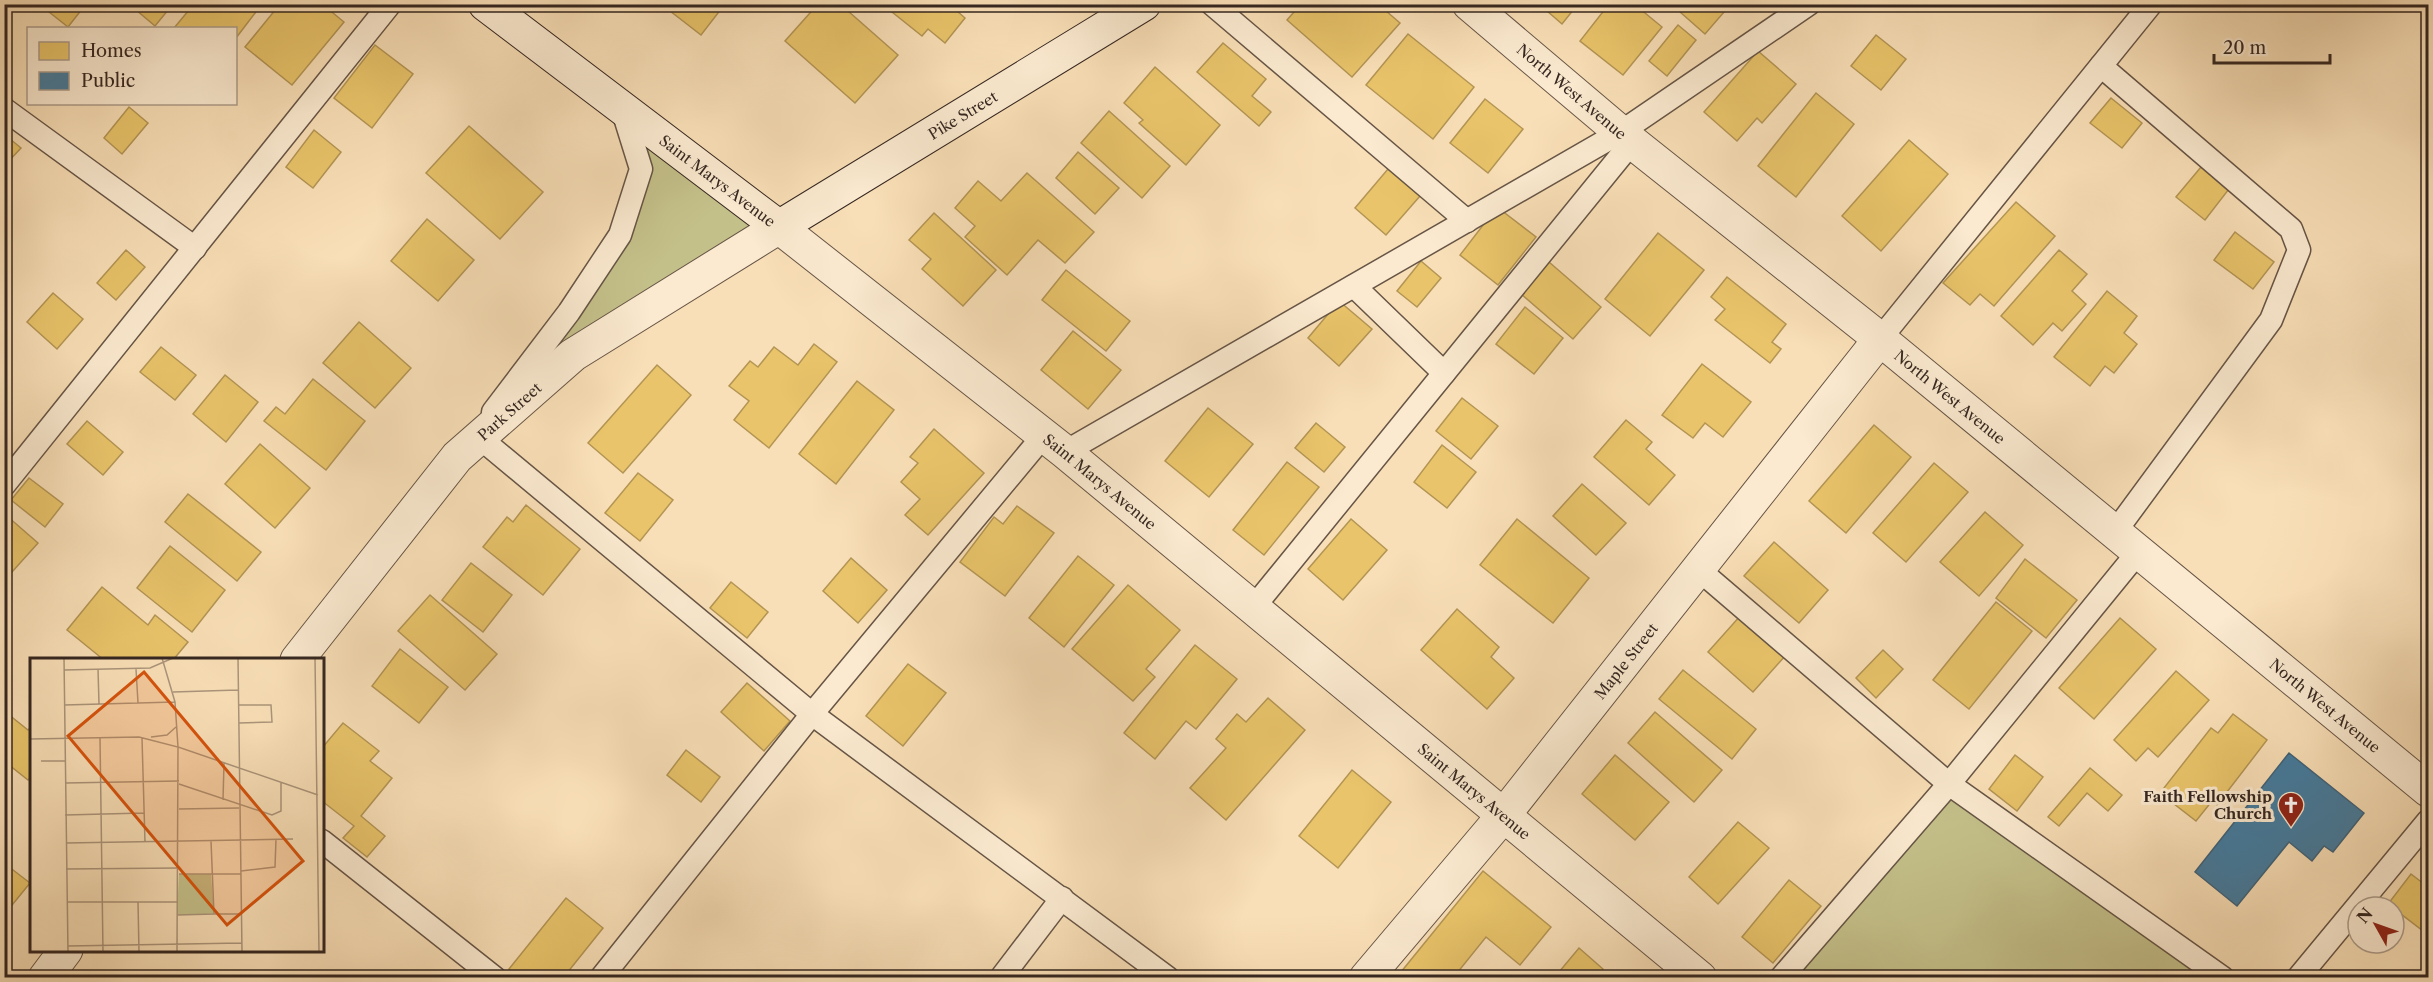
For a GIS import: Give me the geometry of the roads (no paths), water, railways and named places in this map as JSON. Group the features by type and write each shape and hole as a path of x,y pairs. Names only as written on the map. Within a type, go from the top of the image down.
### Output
{"street":[{"name":"Saint Marys Avenue","path":"485,4 779,227 1054,443 1700,978"},
{"name":"Pike Street","path":"779,227 1144,4"},
{"name":"North West Avenue","path":"1469,4 1627,137 1880,339 2428,790"},
{"name":"Park Street","path":"299,658 469,448 573,355 779,227"},
{"name":"Maple Street","path":"1366,978 1503,816 1880,339"},
{"path":"45,978 65,952"}],"lane":[{"path":"4,484 390,4"},
{"path":"1212,4 1467,221"},
{"path":"601,978 812,714 1054,443 1354,286 1467,221 1627,137 1809,4"},
{"path":"1880,339 2151,4"},
{"path":"1781,978 1949,784 2127,541 2271,320 2299,250 2291,229 2101,66"},
{"path":"622,106 641,169 620,235 569,312 469,448 812,714 1168,978"},
{"path":"4,109 195,248"},
{"path":"1253,608 1444,373 1627,137"},
{"path":"1354,286 1444,373"},
{"path":"1698,569 1949,784 2223,978"},
{"path":"2298,978 2428,821"},
{"path":"324,843 495,978"},
{"path":"1001,978 1062,898"}],"place":[{"name":"Faith Fellowship Church","path":"2291,828"}]}
